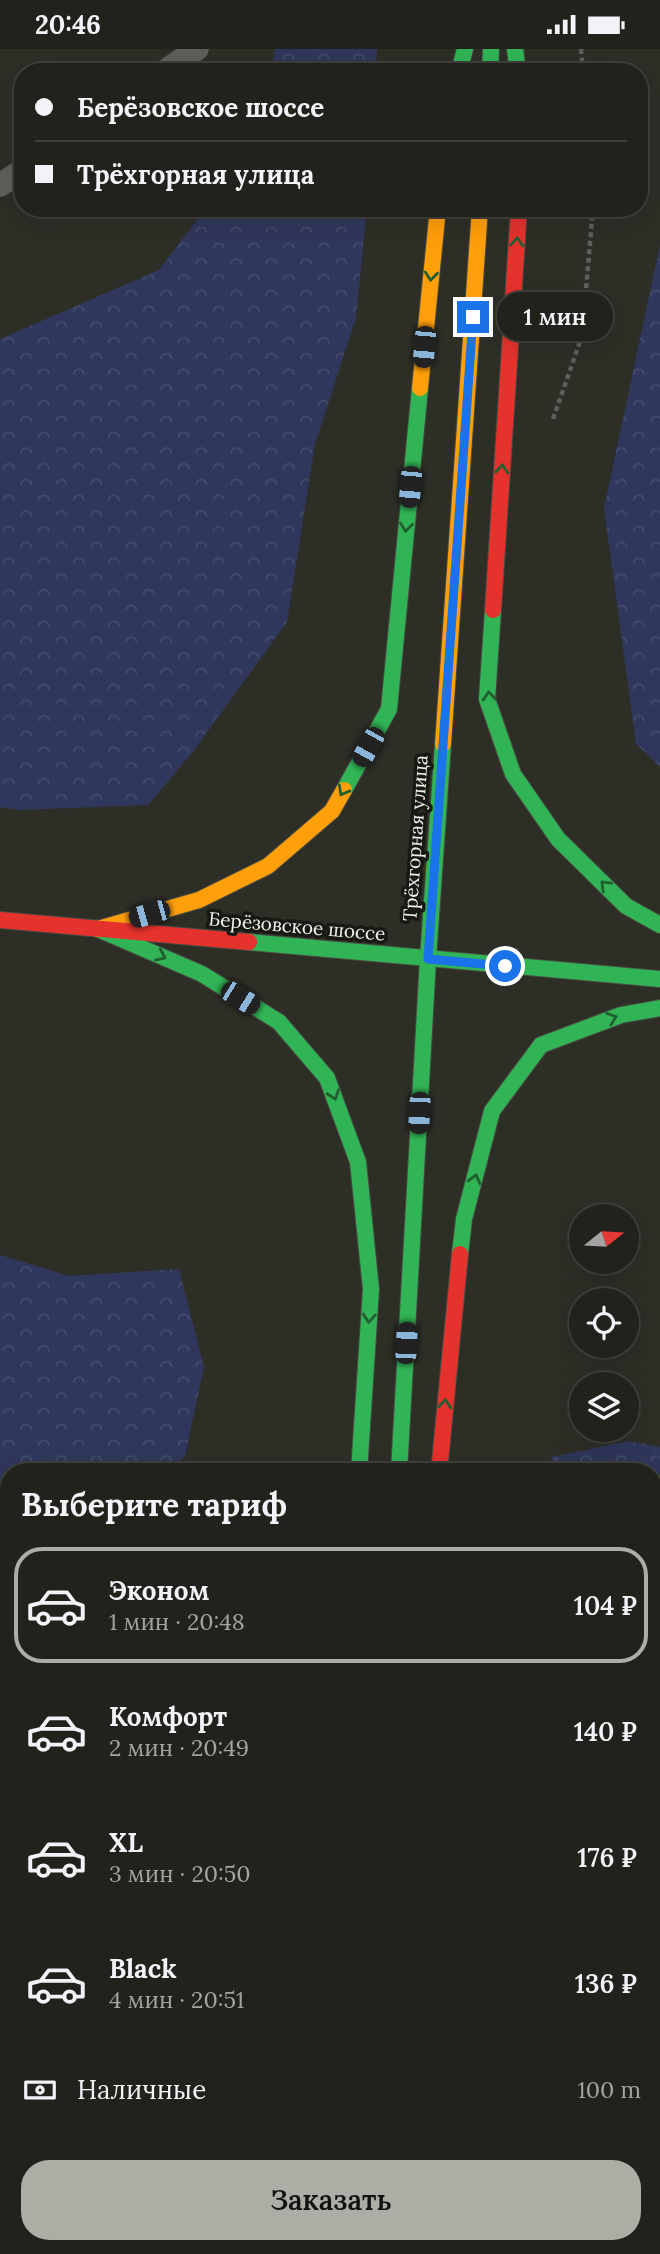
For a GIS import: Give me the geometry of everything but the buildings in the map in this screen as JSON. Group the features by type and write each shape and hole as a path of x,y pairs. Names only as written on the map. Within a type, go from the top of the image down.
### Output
{"main road":[{"path":"99,929 199,900 268,866 332,811 389,709 437,217"},
{"name":"Трёхгорная улица","path":"400,1463 428,959 479,217"},
{"path":"519,217 487,699 513,774 558,839 626,906 660,925"},
{"name":"Берёзовское шоссе","path":"0,920 660,979"},
{"path":"99,929 202,974 279,1023 327,1078 358,1162 371,1289 360,1463"},
{"path":"440,1463 452,1318 464,1219 492,1111 541,1045 621,1015 660,1008"}],"lane":[{"path":"177,63 197,49"}],"path":[{"path":"552,429 553,415 582,336 592,217"}],"green space":[{"path":"275,49 377,49 376,63 273,63"},
{"path":"199,217 366,217 356,318 315,444 287,622 192,753 148,805 19,810 0,807 0,339 159,270"},
{"path":"660,245 660,767 636,744 604,508"},
{"path":"0,1255 69,1276 179,1269 204,1367 185,1456 178,1463 0,1463"},
{"path":"624,1442 660,1447 660,1463 551,1463 552,1457"}],"traffic: fast":[{"path":"461,63 465,49"},
{"path":"490,63 491,49"},
{"path":"515,49 517,63"},
{"path":"344,790 389,709 420,388"},
{"path":"493,610 487,699 513,774 558,839 626,906 660,925"},
{"path":"400,1463 443,744"},
{"path":"98,929 202,974 279,1022 327,1078 358,1162 371,1289 360,1463"},
{"path":"249,942 660,979"},
{"path":"460,1254 464,1219 492,1111 541,1045 621,1015 660,1008"}],"traffic: slow":[{"path":"420,388 437,217"},
{"path":"443,744 479,217"},
{"path":"98,929 199,900 268,866 332,811 344,790"}],"traffic: jam":[{"path":"493,610 518,217"},
{"path":"0,920 249,942"},
{"path":"440,1463 460,1254"}],"route":[{"path":"473,317 428,959 505,966"}]}
